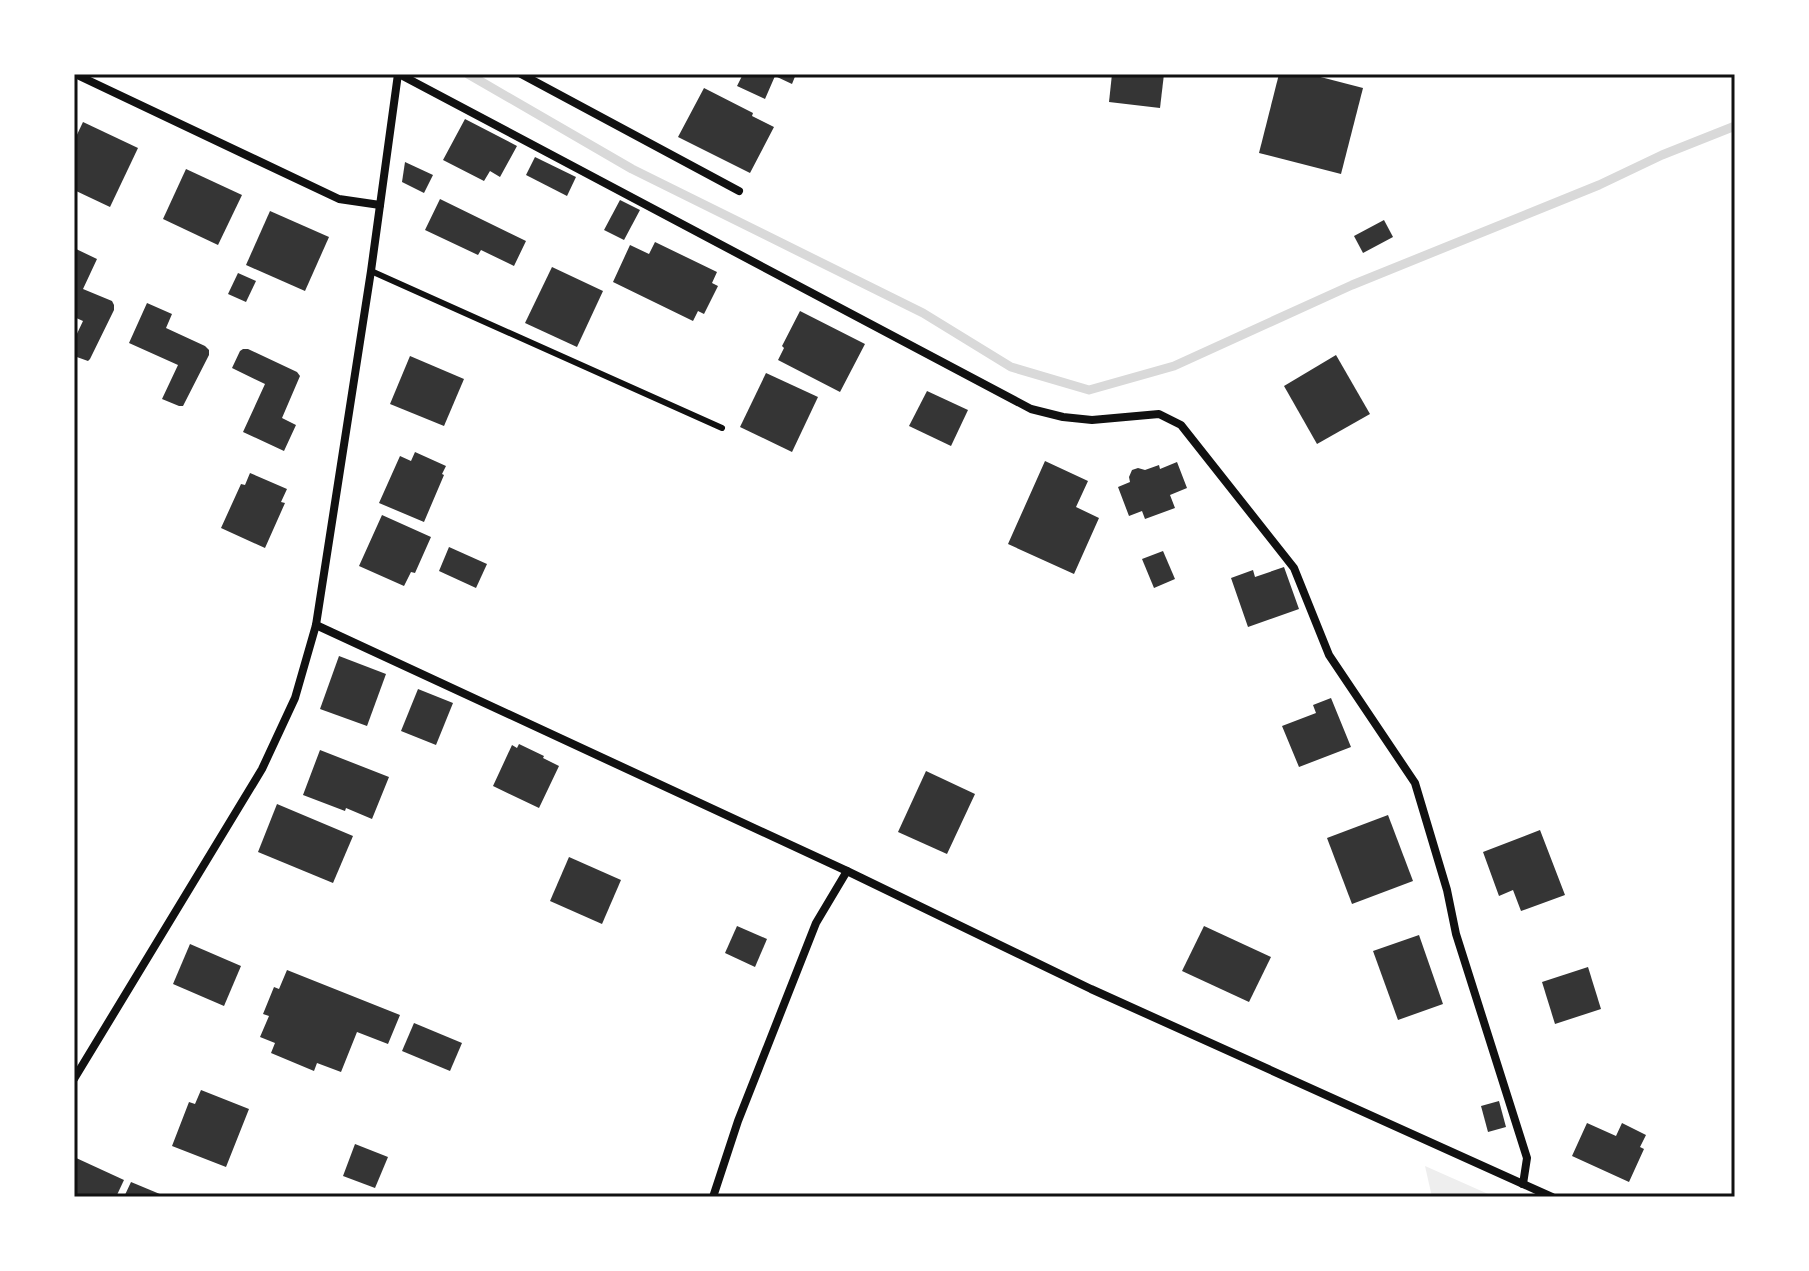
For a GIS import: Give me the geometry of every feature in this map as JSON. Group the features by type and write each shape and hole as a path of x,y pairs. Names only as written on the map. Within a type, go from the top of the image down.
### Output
{"street":[{"path":"75,74 339,199 380,205"},
{"path":"74,1079 262,769 295,698 316,625 399,74 1031,409 1092,420 1159,414 1181,425 1294,568 1329,655 1415,783 1447,890 1456,934 1527,1158 1523,1184"},
{"path":"521,74 739,191"},
{"path":"316,625 847,871 1091,989 1552,1197"},
{"path":"713,1197 738,1121 816,923 847,871"}],"lane":[{"path":"371,271 722,428"}],"shaded area":[{"path":"1425,1166 1495,1197 1432,1197"}],"building":[{"path":"743,74 796,74 792,84 775,76 765,99 737,86"},
{"path":"1112,74 1164,74 1160,108 1109,102"},
{"path":"1279,74 1309,74 1363,88 1341,174 1259,153"},
{"path":"704,88 774,127 750,173 678,137"},
{"path":"465,119 517,146 500,177 490,171 484,181 443,160"},
{"path":"83,122 138,148 110,207 74,190 74,141"},
{"path":"535,157 576,177 567,196 526,175"},
{"path":"405,162 433,175 424,193 402,182"},
{"path":"186,169 242,195 218,245 163,219"},
{"path":"440,199 526,241 514,266 481,250 478,255 425,230"},
{"path":"620,200 640,210 624,240 604,230"},
{"path":"270,211 329,237 305,291 246,265"},
{"path":"1384,220 1393,237 1363,253 1354,236"},
{"path":"655,242 717,272 712,283 718,286 704,314 698,311 693,321 613,282 630,245 649,254"},
{"path":"74,248 97,259 83,289 112,301 114,305 88,361 74,356 74,340 83,321 74,317"},
{"path":"552,267 603,291 577,347 525,323"},
{"path":"238,273 256,281 246,302 228,294"},
{"path":"147,303 172,314 166,328 209,350 183,406 162,399 178,365 129,343"},
{"path":"800,311 865,344 840,392 778,360"},
{"path":"243,349 300,376 282,418 296,425 284,451 243,432 265,384 232,368"},
{"path":"1336,355 1370,414 1317,444 1284,386"},
{"path":"410,356 464,379 444,426 390,404"},
{"path":"766,373 818,397 792,452 740,427"},
{"path":"927,391 968,410 951,446 909,426"},
{"path":"415,452 446,466 424,522 379,503 400,456 411,461"},
{"path":"1045,461 1088,481 1076,507 1099,518 1074,574 1008,544"},
{"path":"1177,462 1187,488 1170,495 1175,508 1145,519 1142,511 1129,516 1118,487 1130,482 1132,470 1159,465 1160,469"},
{"path":"250,473 287,489 281,502 285,503 265,548 221,528 241,484 245,485"},
{"path":"382,515 431,537 415,573 411,572 404,586 359,566"},
{"path":"449,547 487,564 476,588 439,571"},
{"path":"1163,551 1175,579 1154,588 1142,559"},
{"path":"1284,567 1299,609 1248,627 1231,578 1253,570 1255,577"},
{"path":"339,656 386,674 367,726 320,709"},
{"path":"418,689 453,703 436,745 401,731"},
{"path":"1331,698 1351,747 1299,767 1282,726 1316,713 1313,705"},
{"path":"519,744 559,766 539,808 493,786 512,745 517,748"},
{"path":"320,750 389,777 372,819 303,795"},
{"path":"926,771 975,794 947,854 898,832"},
{"path":"277,804 353,836 333,883 258,852"},
{"path":"1388,815 1413,881 1352,904 1327,838"},
{"path":"1540,830 1565,895 1521,911 1513,890 1499,896 1483,852"},
{"path":"569,857 621,880 602,924 550,901"},
{"path":"737,926 767,939 755,967 725,953"},
{"path":"1204,926 1271,957 1249,1002 1182,971"},
{"path":"1419,935 1443,1004 1398,1020 1373,951"},
{"path":"190,944 241,966 224,1006 173,984"},
{"path":"1588,967 1601,1009 1555,1024 1542,982"},
{"path":"287,970 400,1015 388,1044 357,1032 341,1072 317,1063 314,1071 271,1053 275,1043 260,1037 269,1016 263,1014 274,987 279,989"},
{"path":"414,1023 462,1043 450,1071 402,1051"},
{"path":"201,1090 249,1109 226,1167 172,1146 189,1102 195,1104"},
{"path":"1499,1101 1506,1127 1488,1132 1481,1106"},
{"path":"1587,1123 1616,1136 1622,1123 1646,1135 1640,1147 1644,1149 1629,1182 1572,1156"},
{"path":"355,1144 388,1157 375,1188 343,1176"},
{"path":"74,1157 124,1180 116,1197 74,1197"},
{"path":"131,1182 167,1197 124,1197"}],"waterway":[{"path":"468,74 632,169 923,313 1011,367 1089,390 1174,366 1352,285 1735,126"}]}
